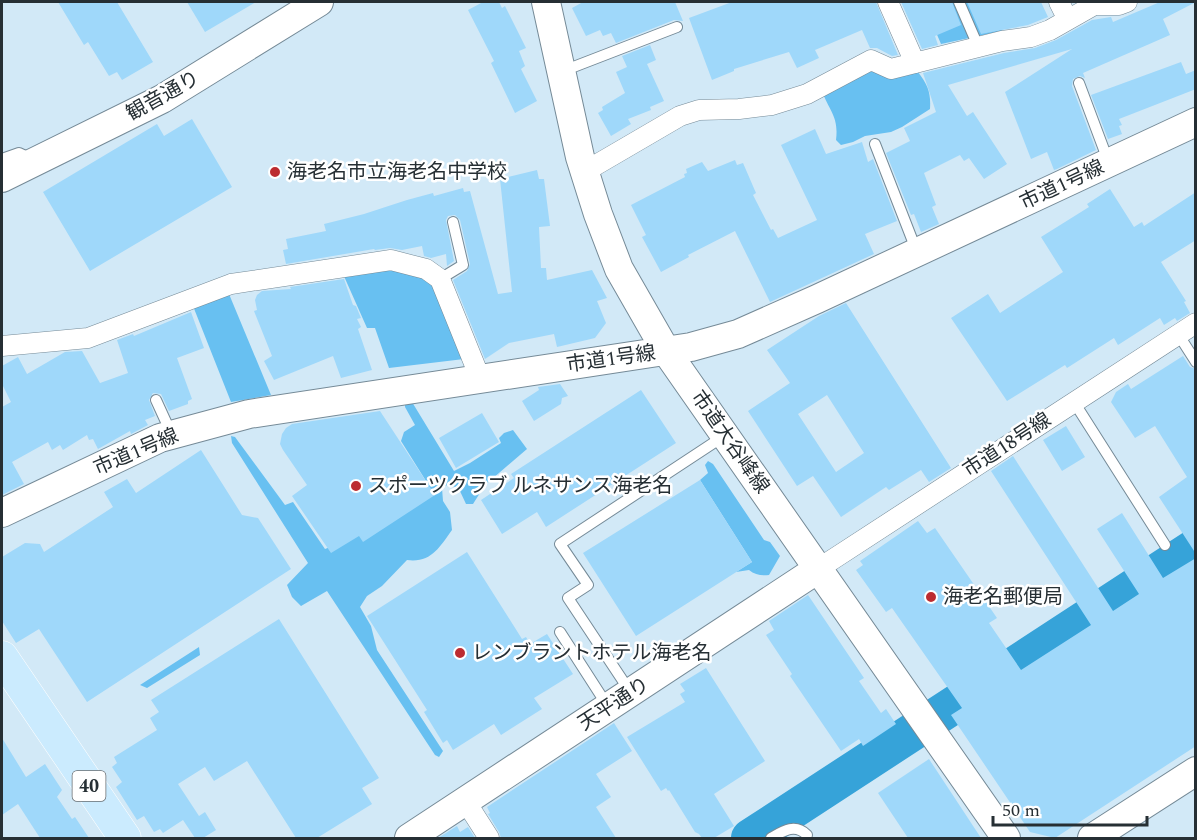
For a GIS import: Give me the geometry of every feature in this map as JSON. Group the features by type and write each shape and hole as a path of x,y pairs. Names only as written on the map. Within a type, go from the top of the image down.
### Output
{"main road":[{"name":"40","path":"2,657 124,838"}],"street":[{"name":"観音通り","path":"2,178 162,99 319,2"},
{"name":"市道大谷峰線","path":"546,2 584,172 619,269 666,351 1006,838"},
{"path":"888,2 915,63"},
{"path":"584,172 680,116 699,110 772,105 807,94 871,60 891,69 978,46 1031,37 1050,30 1063,10 1094,5 1119,5 1128,2"},
{"name":"市道1号線","path":"2,513 160,438 249,414 692,347 738,334 1196,122"},
{"path":"2,346 88,338 231,284 391,260 426,268 440,279 480,378"},
{"name":"市道18号線","path":"818,568 1196,323"},
{"name":"天平通り","path":"409,838 620,701 818,568"},
{"path":"1092,838 1196,771"},
{"path":"466,802 489,838"}],"lane":[{"path":"959,2 978,46"},
{"path":"560,72 676,27"},
{"path":"1079,83 1109,163"},
{"path":"875,144 917,253"},
{"path":"2,159 19,153 37,162"},
{"path":"440,279 463,265 453,222"},
{"path":"1178,334 1196,362"},
{"path":"156,400 172,435"},
{"path":"1074,402 1165,545"},
{"path":"620,701 568,598 588,585 560,544 725,435"},
{"path":"560,632 620,701"},
{"path":"771,838 791,828 801,829 807,835"}],"shaded area":[{"path":"923,2 990,2 1002,31 941,44"},
{"path":"870,65 918,72 928,89 930,109 891,132 865,136 841,145 836,140 835,119 822,91"},
{"path":"389,266 433,282 464,359 389,368 375,328 367,328 343,274"},
{"path":"229,294 271,395 231,402 193,306"},
{"path":"412,402 454,471 501,443 499,438 504,433 513,430 527,449 485,485 473,504 466,504 459,489 449,484 442,488 443,501 450,512 452,530 434,553 422,559 407,560 382,586 367,596 360,607 371,626 377,650 443,751 439,757 435,755 327,591 301,606 292,597 287,585 308,563 232,443 231,436 235,437 285,505 293,502 325,549 426,481 401,441 404,432 415,425 405,407 405,403"},
{"path":"708,461 713,464 764,540 770,542 780,556 769,575 759,575 749,570 736,572 752,562 700,480 708,473 705,465"},
{"path":"199,647 200,655 147,688 140,685"}],"building":[{"path":"58,2 117,2 153,62 122,80 117,72 109,76 88,42 84,45"},
{"path":"187,2 256,2 205,32"},
{"path":"483,2 499,2 502,8 505,6 526,48 519,51 525,66 521,69 537,101 515,113 491,63 494,61 468,10"},
{"path":"583,2 675,2 683,21 674,20 616,43 611,33 603,36 600,30 586,36 572,8"},
{"path":"732,2 876,2 898,55 892,56 877,48 870,48 862,30 815,50 819,58 797,68 789,52 734,69 712,80 689,18"},
{"path":"901,2 952,2 961,25 935,36 938,45 922,49"},
{"path":"967,2 1041,2 1048,17 1028,25 981,34"},
{"path":"1160,2 1196,2 1163,19 1170,35 1083,73 1085,78 1080,76 1073,79 1072,86 1096,150 1057,169 1054,170 1047,152 1031,159 1005,92 1072,49 948,85 967,116 973,112 1007,164 984,179 969,158 964,161 960,155 924,173 936,205 932,207 939,224 921,232 914,214 911,215 886,153 910,141 904,128 936,112 923,73 1004,53 1035,48 1056,40 1092,20 1111,17 1113,22"},
{"path":"650,45 656,60 647,64 664,101 650,107 651,110 628,119 631,124 611,136 598,113 603,110 602,107 625,93 616,72 627,67 622,56"},
{"path":"1181,62 1186,74 1196,70 1196,89 1119,119 1122,134 1108,139 1091,95"},
{"path":"192,119 232,187 90,271 43,192 157,124 164,136"},
{"path":"815,129 826,154 862,142 868,162 873,159 897,221 865,234 874,254 770,302 735,231 661,272 642,237 646,235 631,205 685,177 686,169 702,162 708,171 735,160 737,165 743,163 756,193 753,195 771,230 773,229 778,238 817,220 781,145"},
{"path":"537,170 539,179 544,179 550,226 539,227 541,268 546,268 547,280 592,270 607,298 597,301 606,323 595,338 557,347 554,334 509,343 485,359 453,280 467,271 470,264 460,220 455,215 448,216 446,220 454,261 447,266 446,254 431,258 424,256 422,246 402,250 374,249 286,264 283,250 288,249 286,239 326,231 324,224 407,200 463,188 464,192 470,191 498,294 512,292 500,179"},
{"path":"1110,189 1134,227 1142,222 1144,226 1196,192 1196,240 1161,262 1186,301 1184,302 1190,313 1177,321 1175,318 1164,325 1160,318 1118,345 1114,338 1067,368 1065,365 1007,401 951,318 988,294 1000,313 1063,272 1041,237 1089,207 1087,204"},
{"path":"344,279 353,305 356,306 361,318 357,319 361,327 358,329 372,370 341,378 333,356 274,380 264,361 272,356 254,311 257,310 255,300 257,295 262,291 291,289 290,287"},
{"path":"846,303 951,468 929,482 921,470 889,490 886,487 841,517 813,476 797,486 748,411 790,383 767,350 819,316","holes":["827,395 864,453 836,472 798,414"]},
{"path":"191,312 204,348 177,358 192,399 188,401 188,404 169,411 161,394 153,393 149,400 155,416 145,420 148,425 131,434 130,431 98,449 93,439 89,440 87,435 63,450 60,445 52,450 48,442 12,462 24,484 2,495 2,407 11,402 2,384 2,366 18,357 27,374 65,352 82,351 100,383 128,373 117,340 133,334 134,336"},
{"path":"1183,356 1190,367 1196,369 1196,554 1159,497 1187,477 1155,426 1135,438 1111,402 1116,392 1128,384 1131,389"},
{"path":"560,384 568,396 562,398 561,404 534,421 522,401 539,390 538,387"},
{"path":"641,390 676,443 546,527 537,512 502,534 481,500 514,478 511,474"},
{"path":"380,411 435,495 363,542 359,536 331,553 292,496 307,485 280,444 282,434 292,424"},
{"path":"482,413 499,442 456,468 439,438"},
{"path":"1066,426 1085,457 1062,471 1043,440"},
{"path":"201,450 242,515 258,518 291,569 87,702 39,629 16,643 2,621 2,557 25,543 40,544 44,552 113,507 104,492 127,479 136,493"},
{"path":"1013,456 1113,611 1139,594 1097,529 1122,513 1163,578 1196,558 1196,746 1055,838 1030,832 951,715 962,708 892,608 886,612 856,570 863,565 860,561 918,521 927,533 935,528 997,618 989,623 1021,670 1091,625 991,471"},
{"path":"700,480 752,562 636,636 583,553"},
{"path":"467,552 522,639 526,637 530,644 547,634 573,674 534,698 542,709 501,735 494,724 453,750 447,740 443,743 424,712 427,710 367,616"},
{"path":"808,595 864,678 859,681 881,713 886,709 896,724 863,746 859,739 841,751 790,676 792,674 766,635 774,630 769,621"},
{"path":"279,619 379,778 362,788 372,804 317,838 296,838 247,761 214,781 205,767 178,784 199,816 205,812 216,830 203,838 195,838 183,820 163,833 160,829 154,832 144,816 137,820 116,787 122,782 112,767 117,763 114,757 157,730 150,718 159,712 151,700"},
{"path":"706,668 765,761 714,794 734,826 714,838 702,838 695,832 669,790 666,788 661,791 627,737 685,702 680,694 685,691 680,684"},
{"path":"614,723 632,751 596,774 611,797 596,807 616,838 501,838 488,814 490,813 487,807"},
{"path":"2,738 26,777 45,764 62,790 57,797 72,819 75,817 89,838 40,838 18,804 2,815"},
{"path":"929,759 981,838 908,838 878,793"},
{"path":"457,826 460,832 468,827 475,838 438,838"}],"waterway":[{"path":"750,838 1196,547"}],"place":[{"name":"海老名市立海老名中学校","path":"275,172"},
{"name":"スポーツクラブ ルネサンス海老名","path":"356,486"},
{"name":"海老名郵便局","path":"931,597"},
{"name":"レンブラントホテル海老名","path":"460,653"}]}
